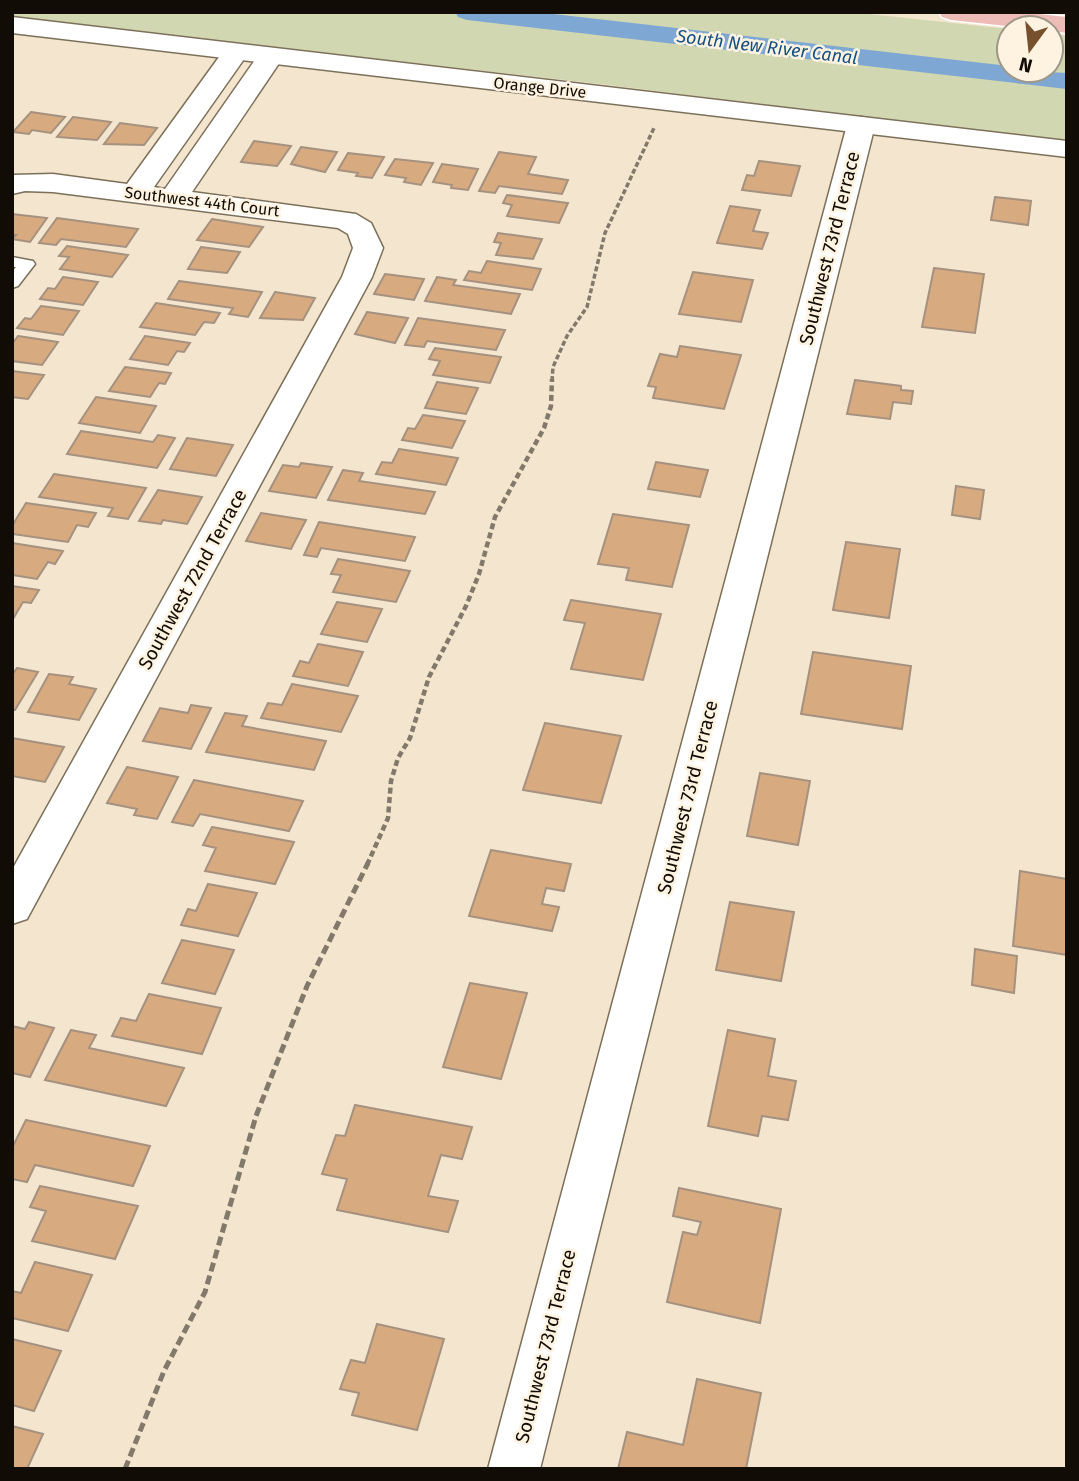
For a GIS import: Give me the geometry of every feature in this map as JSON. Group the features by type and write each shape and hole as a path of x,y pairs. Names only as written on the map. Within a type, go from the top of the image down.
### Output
{"main road":[{"path":"951,12 1067,25"}],"street":[{"name":"Orange Drive","path":"12,26 1067,149"},
{"path":"135,193 236,52"},
{"path":"173,198 271,56"},
{"name":"Southwest 73rd Terrace","path":"514,1469 861,125"},
{"name":"Southwest 44th Court","path":"16,184 53,183 346,220 361,229 368,248"},
{"name":"Southwest 72nd Terrace","path":"12,908 339,311 368,248"}],"lane":[{"path":"12,262 27,264 12,283"}],"path":[{"path":"125,1469 164,1371 205,1292 260,1104 307,986 376,848 387,818 395,769 410,738 429,677 466,606 479,574 495,517 544,428 551,406 553,367 567,336 587,307 605,233 658,118"}],"green space":[{"path":"12,12 850,12 995,28 995,84 1065,84 1065,36 1067,143 601,84 12,18"}],"building":[{"path":"31,112 65,117 51,133 32,130 29,134 13,132"},
{"path":"73,117 111,122 97,140 57,137"},
{"path":"120,123 157,128 144,145 104,144"},
{"path":"254,141 291,146 277,166 241,162"},
{"path":"301,147 337,152 325,172 291,164"},
{"path":"499,152 536,157 528,174 568,180 562,194 499,186 495,193 479,191"},
{"path":"348,153 384,157 372,178 338,170"},
{"path":"395,159 433,163 421,185 404,182 406,178 385,175"},
{"path":"759,161 800,166 791,196 742,190 747,175 754,176"},
{"path":"442,164 478,169 468,190 433,182"},
{"path":"507,195 568,203 559,223 507,216 512,205 503,203"},
{"path":"995,197 1031,201 1028,225 991,220"},
{"path":"730,206 760,210 753,231 768,233 762,249 717,243"},
{"path":"12,214 47,218 30,242 12,239 16,235 12,235"},
{"path":"57,218 138,229 126,247 61,239 56,245 39,243"},
{"path":"212,219 263,227 249,247 197,240"},
{"path":"498,233 542,239 533,259 496,255 501,243 494,242"},
{"path":"67,246 128,255 112,277 60,269 69,257 59,256"},
{"path":"201,247 240,252 227,273 188,269"},
{"path":"487,261 541,269 532,290 464,280 469,271 481,273"},
{"path":"934,268 984,274 975,333 922,327"},
{"path":"693,272 753,280 741,322 679,314"},
{"path":"385,274 424,279 414,300 374,294"},
{"path":"63,277 98,282 83,305 40,299 48,288 55,289"},
{"path":"437,277 456,280 453,285 520,294 511,314 425,301"},
{"path":"179,281 262,292 248,317 229,314 233,308 168,299"},
{"path":"275,292 315,298 303,320 260,318"},
{"path":"156,303 220,313 214,323 204,322 195,335 140,327"},
{"path":"41,306 79,311 63,335 17,328 25,318 31,319"},
{"path":"367,312 408,318 395,343 355,334"},
{"path":"418,318 505,330 496,350 427,341 424,347 405,345"},
{"path":"18,336 58,342 42,365 12,361 12,344"},
{"path":"145,336 190,343 184,352 177,351 168,365 130,359"},
{"path":"680,346 741,355 724,409 653,398 656,387 648,386 660,354 677,357"},
{"path":"435,348 501,357 490,383 433,375 440,361 429,359"},
{"path":"125,367 171,373 165,384 159,383 150,397 109,391"},
{"path":"12,371 44,375 28,399 12,397"},
{"path":"855,380 901,386 901,390 913,391 911,404 893,402 890,419 847,414"},
{"path":"437,382 478,388 466,414 425,408"},
{"path":"96,397 156,406 140,433 79,423"},
{"path":"423,415 465,421 452,448 402,440 408,428 415,429"},
{"path":"81,431 153,442 158,435 175,438 157,468 67,454"},
{"path":"187,438 233,445 216,476 170,469"},
{"path":"399,449 458,458 446,485 376,474 382,462 392,463"},
{"path":"656,462 708,470 700,497 648,489"},
{"path":"301,463 332,467 316,498 269,491 283,465 299,467"},
{"path":"343,470 363,473 359,481 435,492 425,514 328,500"},
{"path":"54,474 146,488 128,519 108,516 113,508 39,497"},
{"path":"956,486 984,490 980,519 952,515"},
{"path":"158,490 202,497 187,524 163,520 161,524 139,521"},
{"path":"26,503 96,513 88,527 77,525 68,542 12,534 12,526"},
{"path":"261,513 306,520 291,549 246,541"},
{"path":"613,514 689,525 672,587 626,580 629,568 598,564"},
{"path":"319,522 415,537 405,561 321,548 317,557 304,555"},
{"path":"846,542 900,549 889,618 833,610"},
{"path":"12,543 63,551 55,564 48,562 37,579 12,575"},
{"path":"338,559 410,571 396,602 333,592 341,575 331,574"},
{"path":"12,586 39,590 31,603 23,602 13,619"},
{"path":"571,600 661,614 643,680 571,669 585,623 564,620"},
{"path":"337,602 382,609 367,642 321,634"},
{"path":"318,644 363,652 348,686 293,676 300,661 309,663"},
{"path":"813,652 911,666 902,729 801,714"},
{"path":"17,668 38,672 15,710 12,710 12,675"},
{"path":"49,674 73,677 69,684 96,689 79,720 28,712"},
{"path":"292,684 358,696 341,732 261,718 268,703 282,705"},
{"path":"191,705 211,708 191,749 143,741 160,708 188,713"},
{"path":"225,713 247,716 242,726 326,741 314,770 206,752"},
{"path":"545,723 621,736 601,803 523,790"},
{"path":"12,738 64,747 45,782 12,776"},
{"path":"127,767 178,777 157,819 134,815 137,809 107,803"},
{"path":"760,773 810,781 798,845 747,836"},
{"path":"194,780 303,801 289,831 200,814 193,826 172,822"},
{"path":"212,827 294,842 275,884 205,871 216,848 203,845"},
{"path":"491,850 571,864 564,891 546,888 542,904 559,907 552,931 469,916"},
{"path":"1020,871 1067,879 1067,955 1013,946"},
{"path":"208,884 257,893 238,936 181,925 188,909 196,911"},
{"path":"730,902 794,912 781,981 716,970"},
{"path":"182,940 234,950 215,994 162,983"},
{"path":"975,949 1017,956 1014,993 972,985"},
{"path":"470,983 527,993 501,1079 443,1067"},
{"path":"149,994 221,1008 202,1054 112,1036 121,1018 136,1021"},
{"path":"29,1022 54,1028 30,1077 12,1073 12,1026 25,1029"},
{"path":"71,1030 96,1035 89,1048 184,1068 166,1106 45,1080"},
{"path":"728,1030 775,1039 768,1076 796,1081 788,1120 762,1116 758,1136 708,1126"},
{"path":"355,1105 472,1127 462,1159 441,1155 428,1196 458,1201 448,1232 337,1210 347,1179 322,1174 336,1135 345,1136"},
{"path":"26,1120 150,1146 133,1186 35,1165 27,1182 12,1179 12,1148"},
{"path":"40,1186 138,1206 115,1259 32,1241 46,1211 30,1207"},
{"path":"679,1188 781,1209 760,1323 667,1302 683,1232 697,1235 701,1222 673,1216"},
{"path":"35,1262 92,1275 68,1331 12,1318 12,1291 21,1293"},
{"path":"377,1324 444,1339 417,1430 352,1415 359,1393 340,1389 351,1360 365,1363"},
{"path":"12,1339 61,1351 34,1411 12,1405"},
{"path":"697,1379 761,1393 746,1469 618,1469 627,1432 683,1445"},
{"path":"12,1426 43,1434 27,1469 12,1469"}],"waterway":[{"name":"South New River Canal","path":"467,12 1067,81"}]}
